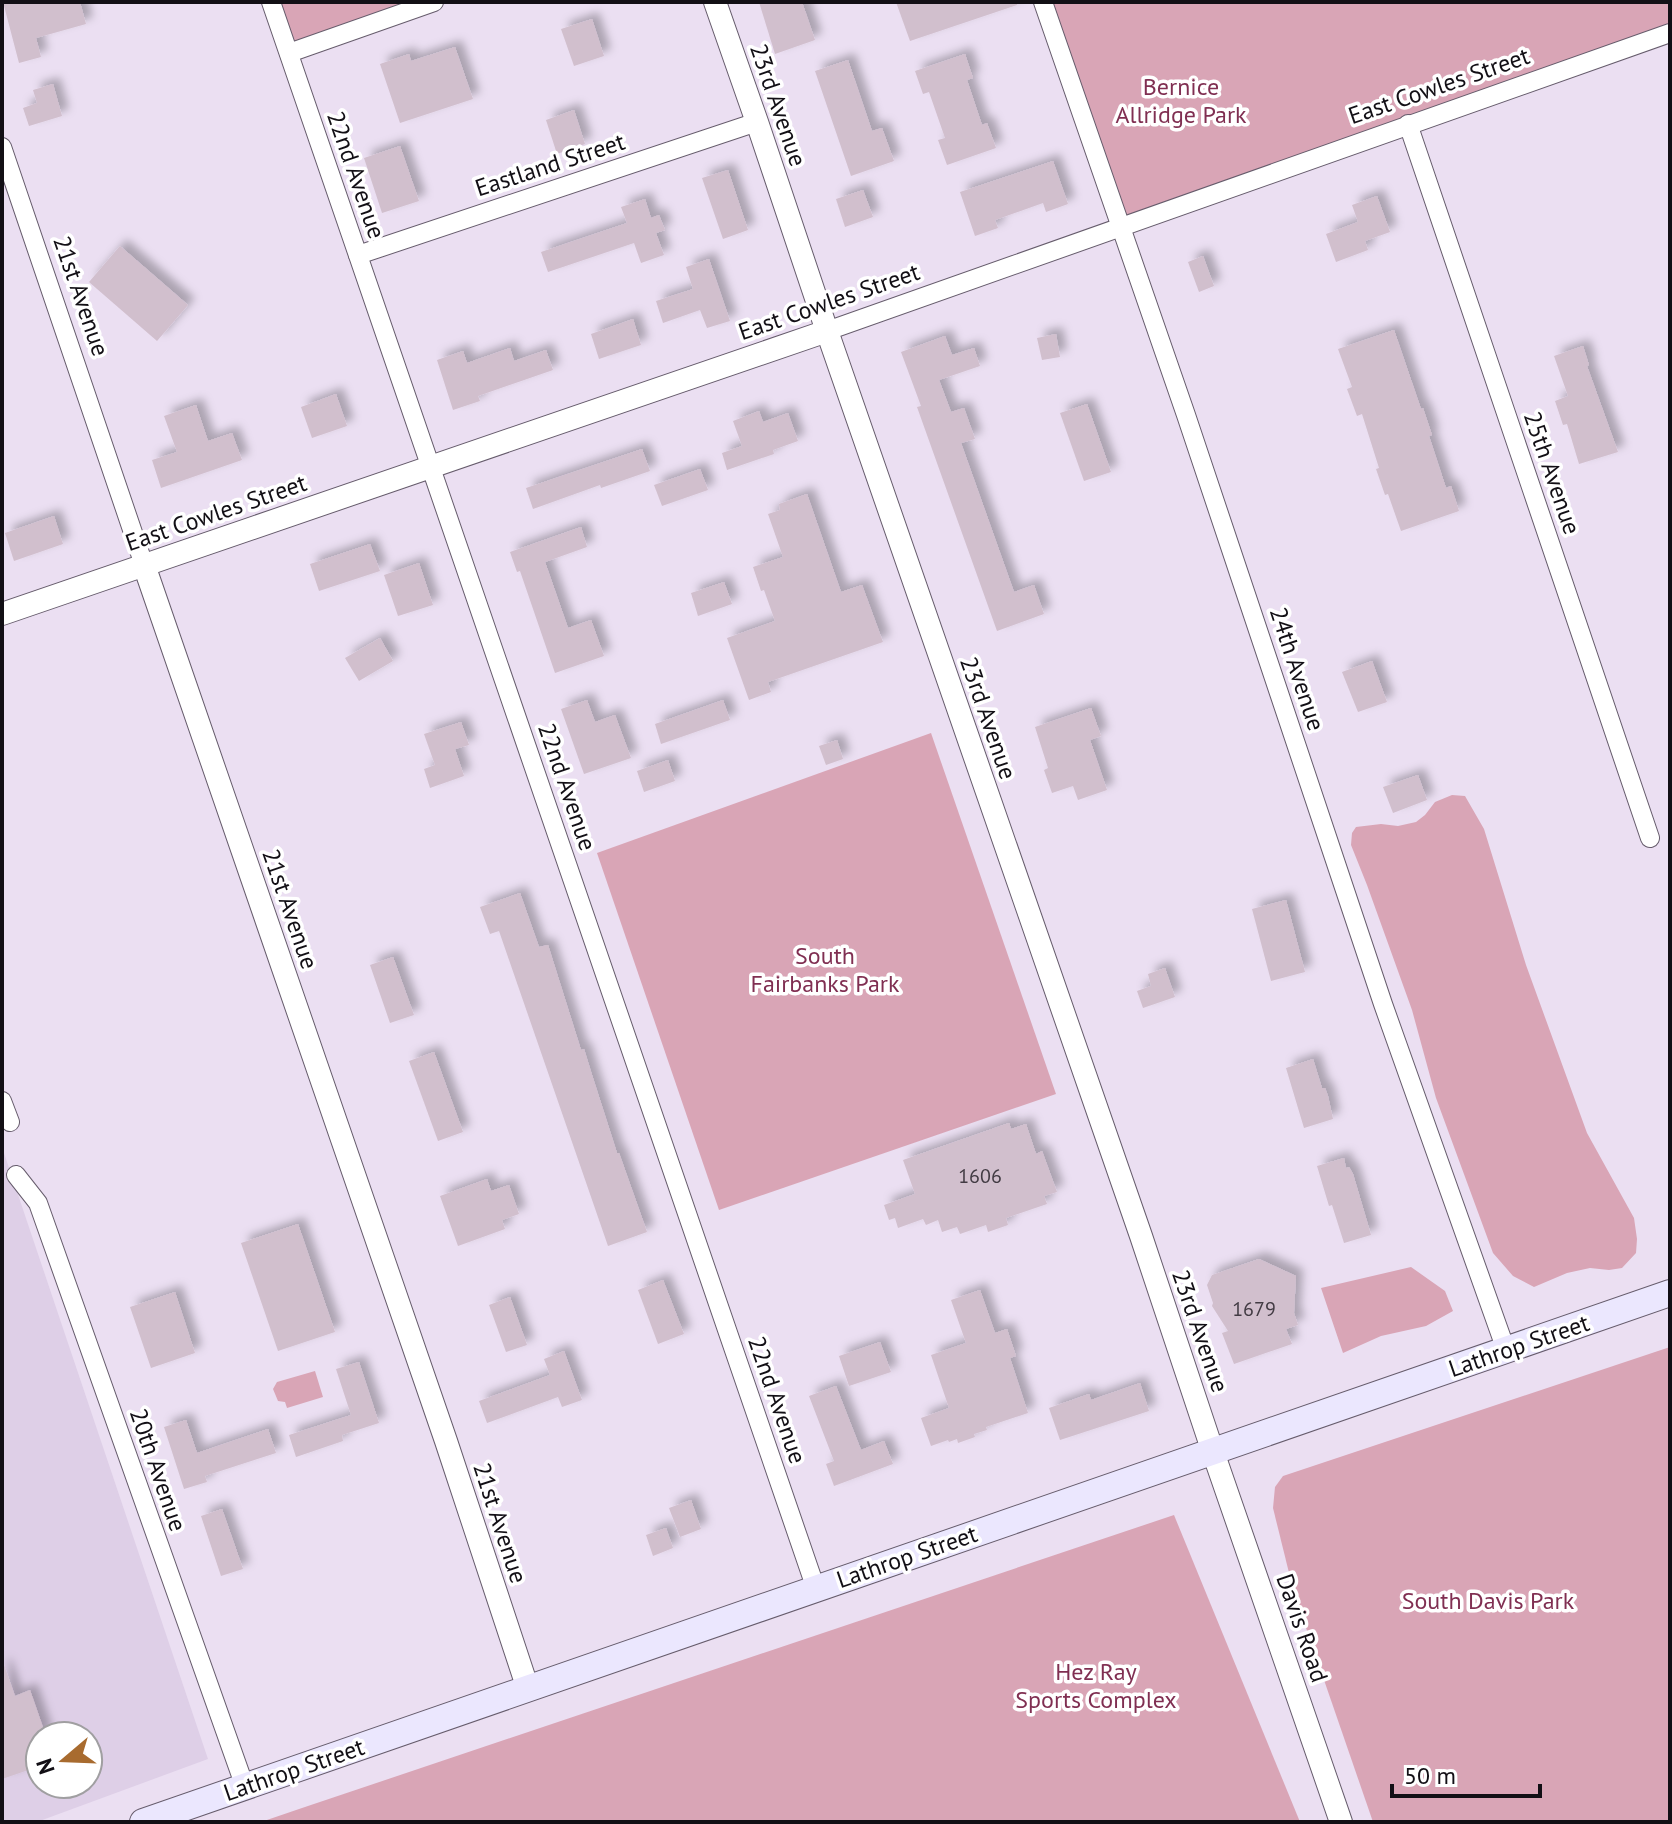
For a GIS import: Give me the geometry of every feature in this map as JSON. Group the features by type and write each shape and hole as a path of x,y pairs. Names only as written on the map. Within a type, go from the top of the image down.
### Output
{"main road":[{"name":"Lathrop Street","path":"143,1822 1670,1293"}],"street":[{"name":"22nd Avenue","path":"271,2 816,1589"},
{"path":"289,53 434,2"},
{"name":"23rd Avenue","path":"715,2 1213,1452"},
{"name":"24th Avenue","path":"1043,2 1191,430 1383,1004 1506,1350"},
{"name":"East Cowles Street","path":"2,614 827,331 1670,33"},
{"name":"Eastland Street","path":"358,255 757,122"},
{"name":"25th Avenue","path":"1408,124 1650,838"},
{"name":"21st Avenue","path":"2,147 446,1441 528,1689"},
{"path":"2,1101 10,1122"},
{"name":"20th Avenue","path":"16,1175 38,1203 245,1787"},
{"name":"Davis Road","path":"1213,1452 1341,1822"}],"shaded area":[{"path":"2,1147 208,1759 104,1797 104,1720 24,1720 24,1800 97,1800 37,1822 2,1822"}],"green space":[{"path":"271,2 434,2 289,53"},
{"name":"Bernice Allridge Park","path":"1043,2 1670,2 1670,33 1121,226"},
{"name":"South Fairbanks Park","path":"931,733 1056,1094 719,1210 597,853"},
{"path":"1452,795 1465,796 1484,829 1526,965 1587,1133 1634,1218 1636,1253 1622,1268 1590,1268 1567,1273 1534,1287 1513,1276 1493,1253 1436,1098 1412,1010 1351,845 1356,827 1381,824 1398,826 1416,822 1435,802"},
{"path":"1411,1267 1445,1291 1453,1311 1426,1326 1381,1336 1343,1353 1321,1288"},
{"name":"South Davis Park","path":"1670,1347 1670,1822 1373,1822 1294,1593 1273,1508 1275,1487 1283,1476"},
{"path":"315,1371 323,1397 287,1408 285,1402 278,1401 273,1389 277,1382"},
{"name":"Hez Ray Sports Complex","path":"1174,1515 1300,1822 261,1822 302,1808"}],"building":[{"path":"3,2 80,2 86,24 36,38 41,57 19,63"},
{"path":"759,2 802,2 815,40 775,54"},
{"path":"896,2 1017,2 1017,5 910,41"},
{"path":"592,19 604,56 574,66 561,29"},
{"path":"455,47 473,99 400,123 380,64 409,54 411,61"},
{"path":"965,54 973,78 967,80 982,125 987,123 996,148 947,165 938,140 945,138 929,92 923,94 915,71"},
{"path":"848,60 872,131 882,128 894,161 851,176 815,71"},
{"path":"53,84 62,116 29,126 23,108 37,103 33,90"},
{"path":"574,110 585,144 557,154 546,120"},
{"path":"400,146 419,201 382,213 364,158"},
{"path":"1053,161 1068,204 1046,212 1043,203 995,220 998,228 975,236 960,192"},
{"path":"728,170 748,230 723,239 702,178"},
{"path":"863,190 873,217 845,227 836,199"},
{"path":"1377,196 1390,232 1365,241 1368,250 1336,262 1326,234 1358,222 1352,205"},
{"path":"645,199 651,218 659,215 665,230 656,233 664,255 641,263 634,243 548,272 541,252 627,223 621,207"},
{"path":"120,246 188,305 157,341 89,282"},
{"path":"1203,256 1214,286 1199,292 1188,262"},
{"path":"709,259 730,321 707,328 700,310 663,323 656,301 693,289 686,267"},
{"path":"633,319 641,345 599,359 591,334"},
{"path":"1394,330 1432,435 1429,436 1446,488 1451,486 1459,511 1401,531 1376,469 1379,468 1362,414 1357,416 1347,389 1352,387 1338,349"},
{"path":"1056,334 1060,357 1042,360 1037,338"},
{"path":"945,336 952,355 974,348 980,366 939,380 951,412 964,408 975,439 961,443 1014,592 1034,585 1044,614 997,631 917,407 921,406 901,352"},
{"path":"1583,346 1587,366 1618,452 1579,464 1567,424 1563,425 1555,401 1568,396 1554,356"},
{"path":"510,348 514,361 546,350 553,370 478,396 480,401 453,410 437,360 463,351 467,363"},
{"path":"336,394 347,426 312,438 301,407"},
{"path":"1087,404 1111,472 1084,481 1060,413"},
{"path":"196,405 208,441 232,433 242,460 161,488 152,460 177,452 164,416"},
{"path":"759,411 763,422 788,413 798,441 773,450 774,454 727,470 722,453 742,446 733,421"},
{"path":"642,449 650,471 533,509 526,488"},
{"path":"700,469 708,490 662,506 654,485"},
{"path":"807,494 841,592 862,585 883,642 768,682 771,692 749,700 727,638 775,621 753,567 783,557 768,514 780,510 779,504"},
{"path":"54,516 63,544 14,561 5,533"},
{"path":"581,527 587,547 545,562 568,628 591,620 604,656 555,673 520,571 517,572 510,552"},
{"path":"370,544 380,571 319,591 310,564"},
{"path":"419,563 433,605 398,616 384,575"},
{"path":"724,582 732,604 698,616 691,593"},
{"path":"380,638 393,661 359,681 345,658"},
{"path":"1372,661 1387,702 1358,712 1342,672"},
{"path":"587,700 595,722 615,715 631,758 584,774 561,709"},
{"path":"723,700 730,720 661,744 655,724"},
{"path":"1091,708 1101,736 1090,740 1107,790 1078,800 1073,786 1052,793 1035,727"},
{"path":"461,722 469,745 455,749 464,776 430,788 424,769 435,765 424,734"},
{"path":"837,740 843,759 826,765 819,746"},
{"path":"668,760 675,781 644,792 637,771"},
{"path":"1418,775 1427,800 1393,813 1383,787"},
{"path":"520,893 539,947 548,945 581,1050 584,1049 617,1153 647,1232 608,1246 499,931 490,934 480,907"},
{"path":"1286,900 1305,972 1271,981 1252,909"},
{"path":"393,957 414,1015 390,1023 370,965"},
{"path":"1165,968 1175,997 1143,1008 1137,991 1151,986 1148,974"},
{"path":"434,1052 463,1132 438,1141 409,1061"},
{"path":"1313,1059 1322,1088 1328,1096 1333,1119 1304,1128 1286,1068"},
{"path":"1009,1123 1011,1129 1026,1124 1036,1154 1042,1151 1057,1192 1044,1196 1047,1204 1006,1218 1008,1225 988,1232 986,1225 960,1234 957,1227 942,1232 938,1220 926,1225 923,1219 898,1228 895,1218 889,1220 884,1205 915,1194 903,1160"},
{"path":"1344,1158 1346,1168 1349,1167 1353,1174 1371,1235 1344,1243 1317,1166"},
{"path":"487,1179 491,1191 509,1185 519,1214 502,1220 505,1229 458,1246 440,1196"},
{"path":"298,1224 335,1332 278,1351 241,1243"},
{"path":"1259,1259 1296,1276 1294,1313 1298,1325 1286,1329 1292,1344 1234,1364 1222,1333 1228,1331 1212,1306 1207,1285 1212,1275"},
{"path":"663,1280 684,1334 658,1344 638,1290"},
{"path":"980,1290 995,1333 1007,1329 1016,1356 1010,1358 1028,1413 986,1427 987,1430 974,1434 975,1437 958,1443 957,1439 948,1440 931,1446 921,1418 949,1408 931,1355 966,1343 951,1300"},
{"path":"175,1292 195,1353 151,1368 130,1307"},
{"path":"510,1297 527,1345 506,1352 489,1305"},
{"path":"880,1342 891,1372 849,1386 839,1356"},
{"path":"564,1351 582,1400 562,1407 558,1397 487,1423 479,1401 550,1375 544,1359"},
{"path":"359,1362 379,1423 342,1435 343,1441 296,1457 289,1435 351,1415 336,1369"},
{"path":"1140,1383 1149,1411 1060,1440 1049,1408 1089,1394 1091,1400"},
{"path":"836,1386 861,1450 884,1441 893,1464 834,1486 826,1464 834,1461 809,1396"},
{"path":"186,1420 197,1453 268,1429 276,1453 205,1476 207,1482 184,1489 164,1427"},
{"path":"691,1500 701,1529 680,1537 669,1508"},
{"path":"222,1509 243,1569 221,1576 201,1516"},
{"path":"666,1528 673,1548 653,1556 646,1535"},
{"path":"4,1665 15,1696 30,1690 40,1720 24,1720 24,1771 2,1779"}]}
